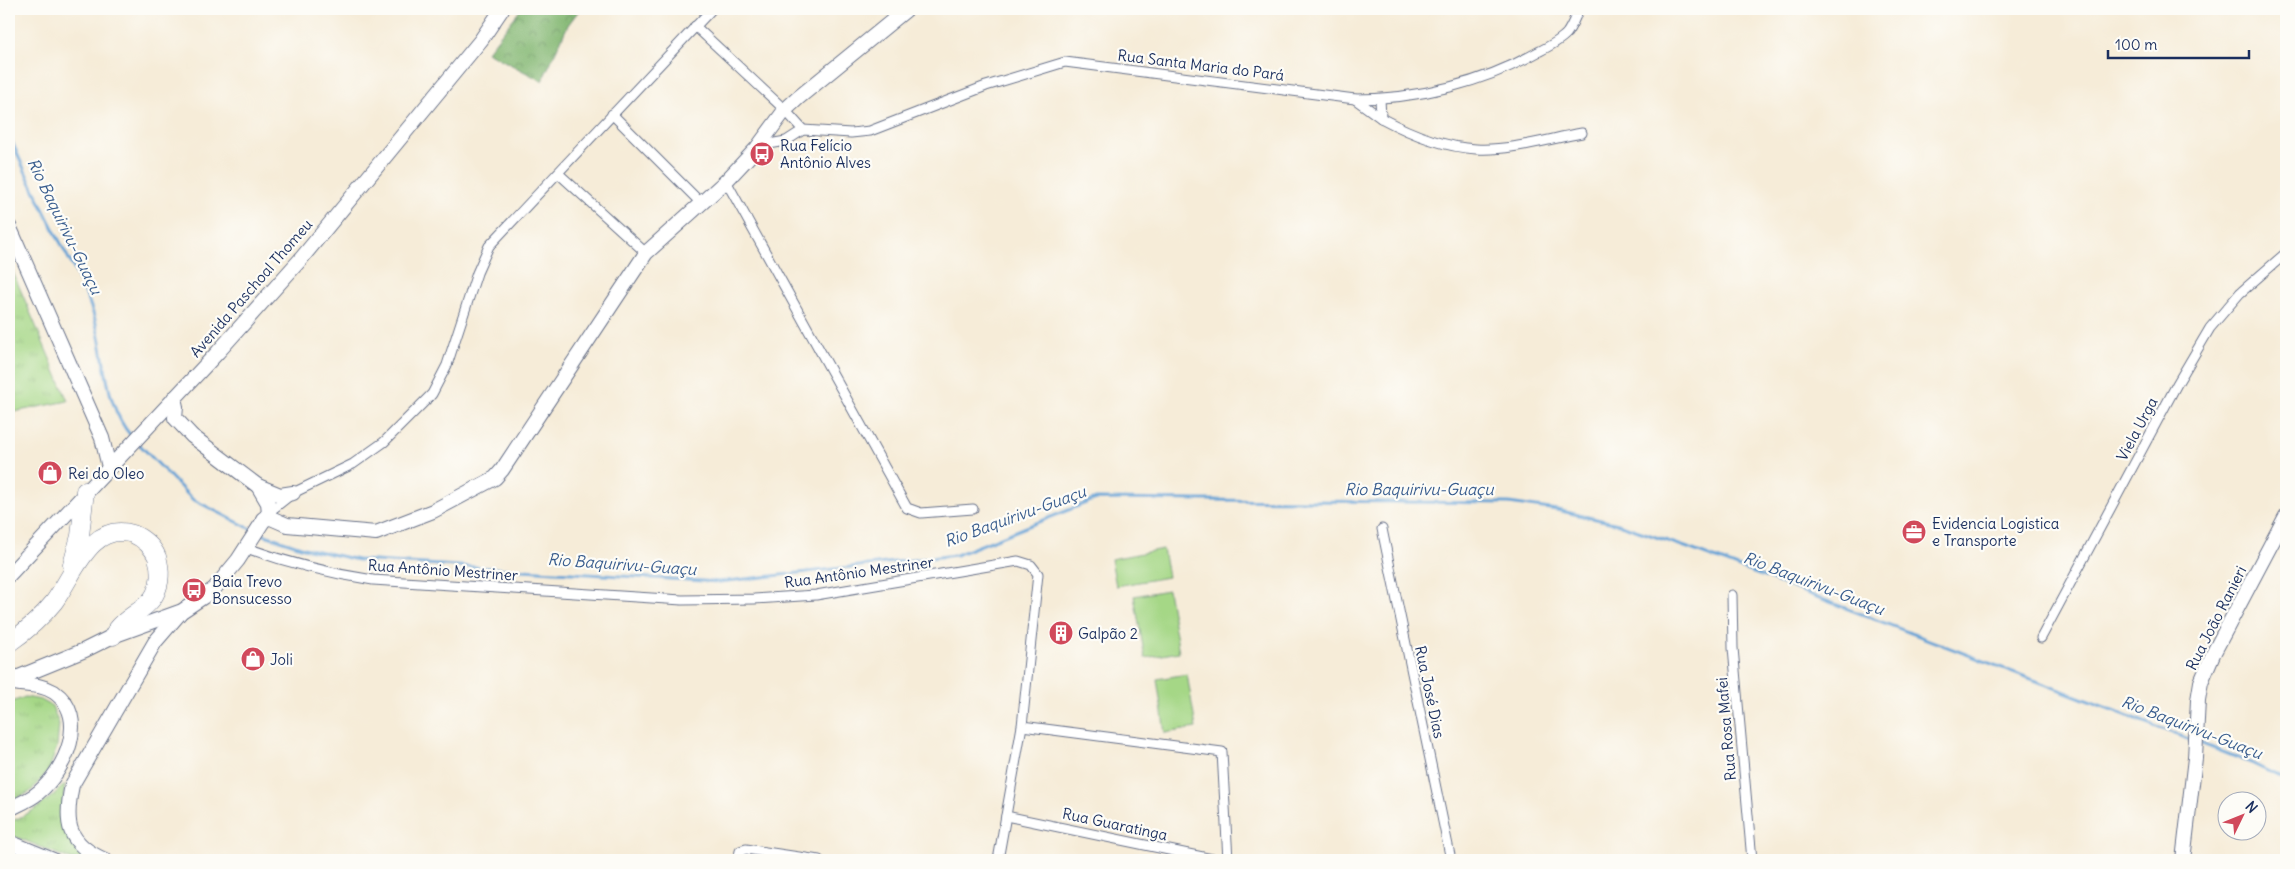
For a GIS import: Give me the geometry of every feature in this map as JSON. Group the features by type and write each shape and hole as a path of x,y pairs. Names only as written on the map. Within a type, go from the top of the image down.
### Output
{"highway":[{"path":"69,575 80,536 85,491"},
{"path":"9,643 54,601 69,575 95,541 107,533 124,531 147,542 155,554 160,569 159,584 155,596 145,606 119,625 113,636"}],"main road":[{"name":"Avenida Paschoal Thomeu","path":"9,575 300,260 481,40 502,9"},
{"path":"264,517 287,525 376,534 433,511 490,481 502,470 646,253 726,181 758,146 785,110 907,9"},
{"path":"9,226 102,438 109,467"},
{"path":"174,398 176,407 175,418 192,436 258,486 280,494 293,493"},
{"path":"147,426 169,423 184,434 192,436"},
{"path":"102,438 124,451"},
{"path":"105,860 78,843 69,826 67,809 72,785 155,642 182,611 214,589 238,560 264,517 268,503 258,486"},
{"name":"Rua João Ranieri","path":"2183,860 2195,758 2198,700 2201,682 2213,654 2286,516"},
{"path":"9,682 113,636 182,611"},
{"path":"9,682 34,685 54,692 69,712 72,724 72,739 67,754 51,780 33,796 9,809"},
{"path":"9,842 53,860"}],"street":[{"path":"264,517 293,493 353,464 384,442 432,394 447,365 483,257 498,236 712,9"},
{"name":"Rua Santa Maria do Pará","path":"803,130 851,133 870,130 986,86 1064,62 1355,99 1402,97 1453,86 1497,72 1525,59 1566,34 1578,9"},
{"path":"695,26 785,110 803,130 786,141 758,146"},
{"path":"1355,99 1381,118 1405,130 1475,149 1501,148 1582,133"},
{"path":"1380,99 1381,118"},
{"path":"612,114 702,204"},
{"path":"558,173 646,253"},
{"path":"726,181 907,508 921,513 973,509"},
{"name":"Viela Urga","path":"2041,638 2177,384 2210,328 2240,293 2286,253"},
{"name":"Rua José Dias","path":"1382,529 1451,860"},
{"name":"Rua Antônio Mestriner","path":"248,543 285,562 328,574 373,580 682,600 754,599 816,594 1018,561 1031,565 1038,574 1022,726"},
{"name":"Rua Rosa Mafei","path":"1732,595 1733,648 1752,860"},
{"path":"998,860 1022,726 1222,752 1228,860"},
{"name":"Rua Guaratinga","path":"1006,816 1217,860"},
{"path":"738,860 742,849 819,860"}],"green space":[{"path":"521,9 580,9 568,25 542,81 487,52"},
{"path":"9,263 68,401 9,413"},
{"path":"1163,549 1168,577 1116,586 1111,559"},
{"path":"1168,590 1179,652 1145,658 1134,596"},
{"path":"1187,674 1196,728 1165,733 1157,679"},
{"path":"25,697 41,700 52,706 59,724 57,747 49,770 30,792 9,802 9,703"},
{"path":"65,784 63,803 73,846 90,860 72,860 9,834 9,822 39,806"}],"waterway":[{"name":"Rio Baquirivu-Guaçu","path":"9,134 31,185 91,306 112,401 117,414 132,437"},
{"name":"Rio Baquirivu-Guaçu","path":"138,443 192,499 253,530"},
{"name":"Rio Baquirivu-Guaçu","path":"259,533 304,548 358,560 719,582 956,555 1096,499 1509,503 1557,510 1618,524 1688,548 2191,740"},
{"name":"Rio Baquirivu-Guaçu","path":"2200,743 2251,763 2286,780"}],"place":[{"name":"Rua Felício Antônio Alves","path":"762,154"},
{"name":"Rei do Oleo","path":"50,473"},
{"name":"Evidencia Logistica e Transporte","path":"1914,532"},
{"name":"Baia Trevo Bonsucesso","path":"194,590"},
{"name":"Galpão 2","path":"1061,633"},
{"name":"Joli","path":"253,659"}]}
